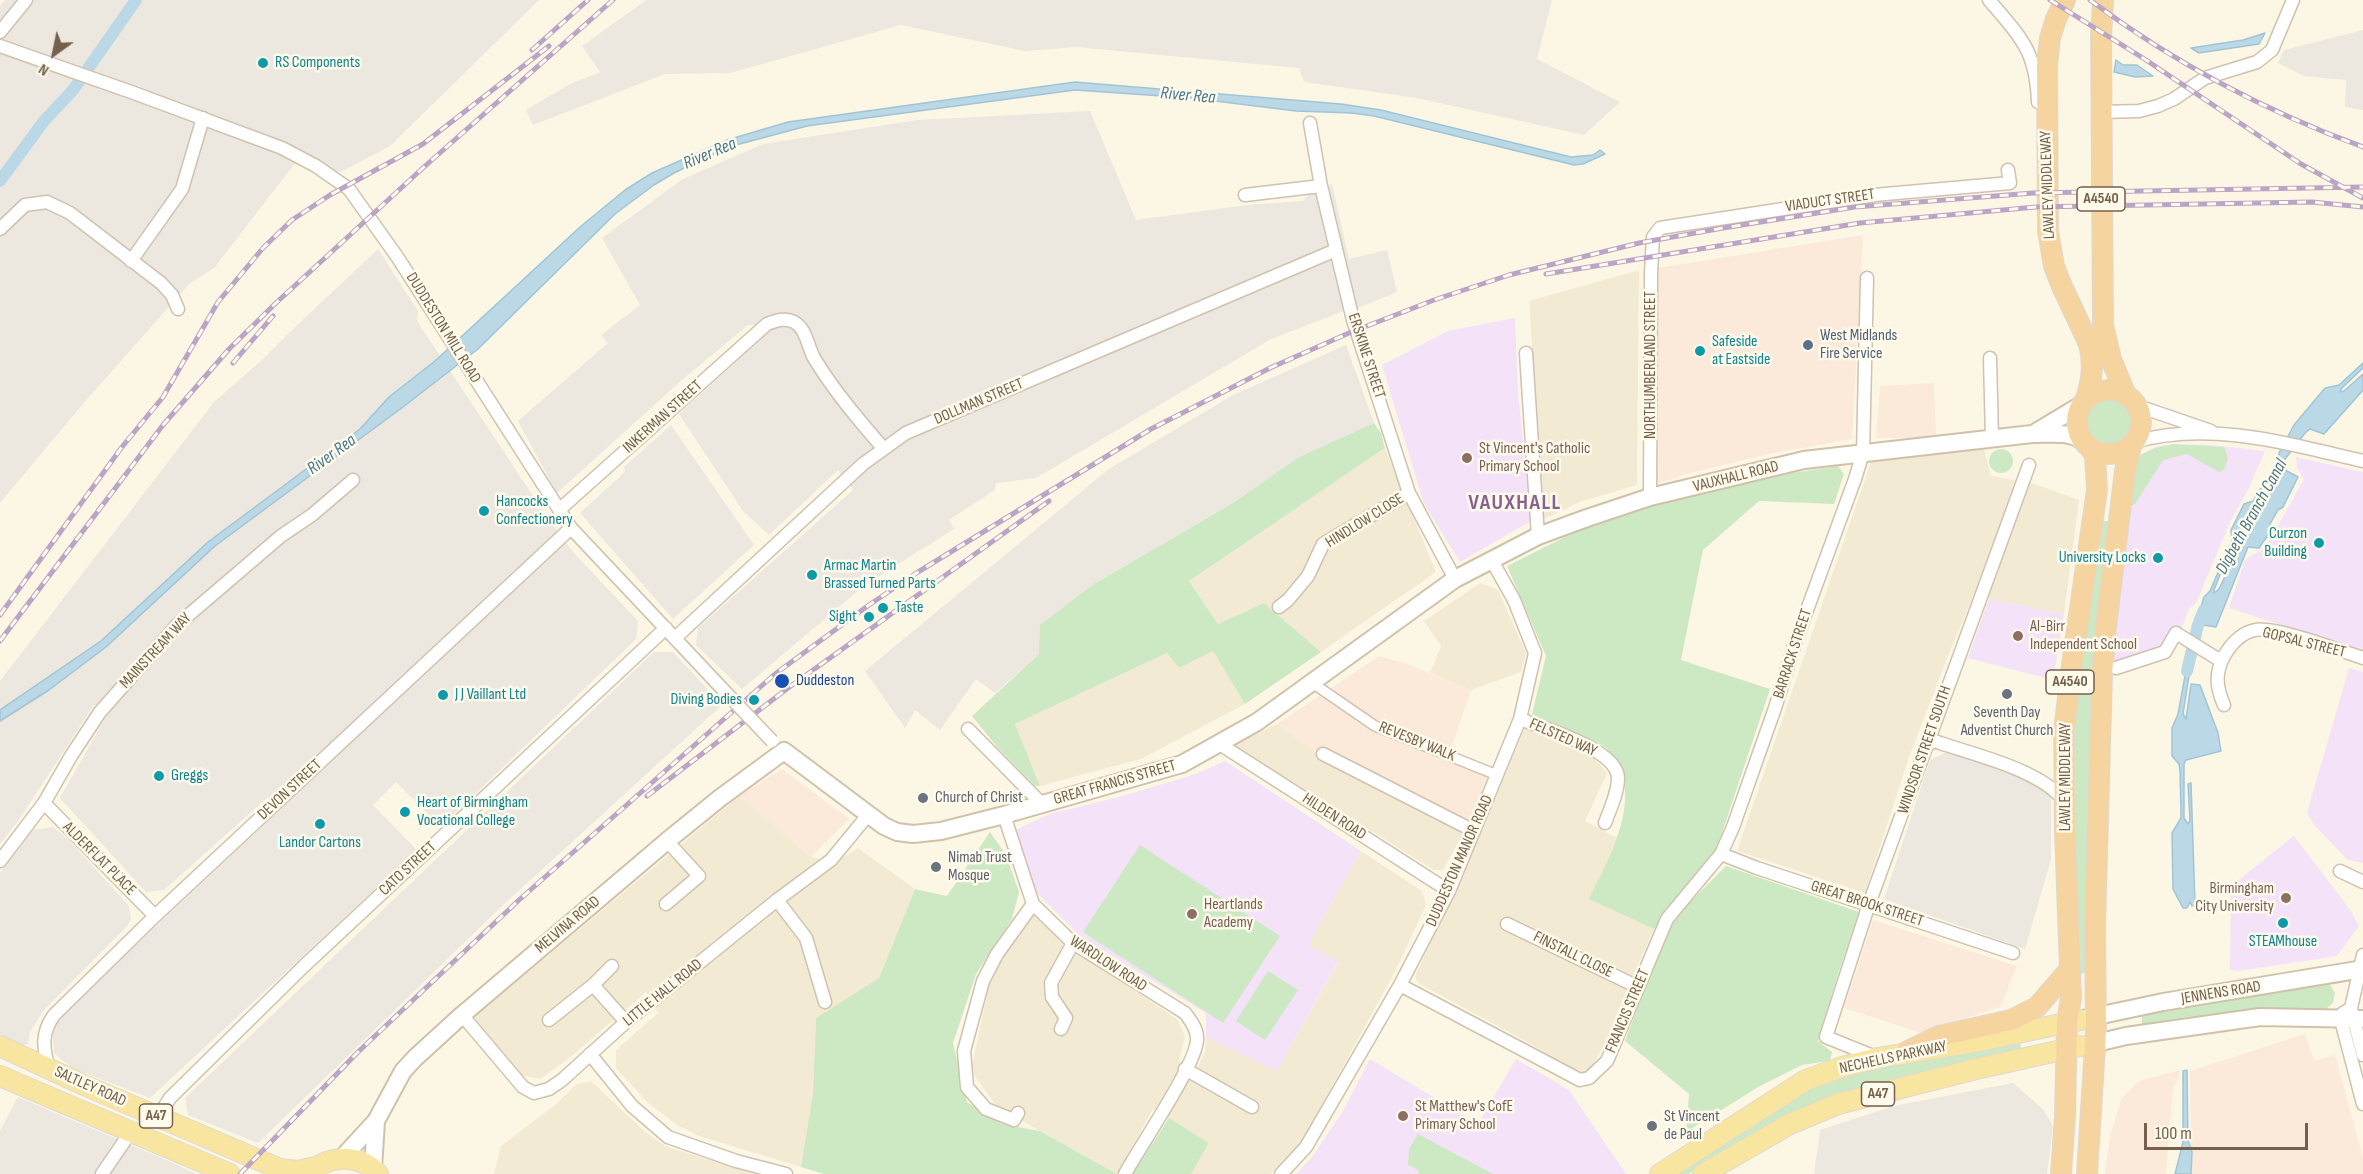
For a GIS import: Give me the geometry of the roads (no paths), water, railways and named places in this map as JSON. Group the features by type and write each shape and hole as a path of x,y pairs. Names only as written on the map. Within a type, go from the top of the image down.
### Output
{"highway":[{"name":"LAWLEY MIDDLEWAY","path":"2065,0 2050,38 2046,66 2048,231 2054,266 2089,344 2092,356 2093,378 2083,402"},
{"name":"A4540","path":"2103,0 2101,112 2103,325 2111,359 2141,413 2141,429 2133,444"},
{"path":"2083,402 2092,394 2109,389 2132,400"},
{"name":"A4540","path":"2083,402 2077,423 2087,444"},
{"name":"LAWLEY MIDDLEWAY","path":"2081,1033 2071,998 2064,801 2064,731 2097,490 2095,455 2087,444"},
{"path":"2087,444 2100,453 2111,454 2122,452 2133,444"},
{"name":"LAWLEY MIDDLEWAY","path":"2081,1033 2095,927 2102,674 2106,626 2125,471 2133,444"},
{"path":"1906,1053 1939,1036 2011,1020 2037,1007 2070,969"},
{"name":"A4540","path":"2061,1174 2081,1033"},
{"name":"A4540","path":"2081,1033 2092,1119 2087,1174"}],"main road":[{"name":"VAUXHALL ROAD","path":"2032,434 2083,402"},
{"name":"VAUXHALL ROAD","path":"1455,579 1491,558 1538,536 1650,497 1804,460 2032,434 2075,436 2087,444"},
{"name":"GREAT FRANCIS STREET","path":"778,746 868,815 897,832 914,834 941,831 1182,764 1257,722 1455,579"},
{"name":"MELVINA ROAD","path":"342,1158 376,1121 403,1071 462,1015 720,798 778,746"},
{"name":"JENNENS ROAD","path":"2081,1033 2163,1002 2361,970"},
{"name":"JENNENS ROAD","path":"2081,1033 2126,1036 2260,1017 2352,1016"},
{"name":"NECHELLS PARKWAY","path":"1660,1174 1806,1080 1842,1067 1878,1058 1970,1042 2081,1033"},
{"name":"NECHELLS PARKWAY","path":"1703,1174 1790,1124 1838,1104 1976,1069 2081,1033"},
{"name":"SALTLEY ROAD","path":"0,1046 280,1169 312,1171"},
{"name":"SALTLEY ROAD","path":"0,1076 132,1130 230,1174"},
{"name":"MELVINA ROAD","path":"376,1121 376,1172"},
{"name":"A47","path":"312,1171 327,1161 342,1158"},
{"path":"342,1158 364,1163 376,1172"}],"street":[{"path":"0,32 26,0"},
{"path":"1989,0 2024,43 2036,70 2039,158 2047,189"},
{"path":"2101,112 2139,111 2158,106 2174,99 2205,78 2257,62 2272,50 2293,0"},
{"name":"DUDDESTON MILL ROAD","path":"0,46 282,148 316,166 349,189 398,258 571,528 778,746"},
{"path":"131,261 182,189 203,118"},
{"name":"ERSKINE STREET","path":"1310,123 1321,186 1353,320 1409,493 1455,579"},
{"name":"VIADUCT STREET","path":"1655,234 1664,226 2009,177"},
{"path":"1245,195 1321,186"},
{"path":"0,229 25,205 47,202 70,213 161,283 172,295 178,309"},
{"name":"NORTHUMBERLAND STREET","path":"1650,497 1651,273 1655,234"},
{"name":"DOLLMAN STREET","path":"675,638 883,448 906,433 1336,250"},
{"name":"BARRACK STREET","path":"1721,854 1753,772 1796,640 1863,453 1867,278"},
{"name":"INKERMAN STREET","path":"559,510 767,324 780,320 793,321 801,328 812,355 833,390 883,448"},
{"path":"1526,353 1538,536"},
{"path":"1990,358 1992,438"},
{"path":"2132,400 2218,433"},
{"path":"2133,444 2176,435 2218,433 2363,460"},
{"name":"WINDSOR STREET SOUTH","path":"1878,1058 1826,1037 1869,904 2029,465"},
{"name":"MAINSTREAM WAY","path":"0,861 44,803 100,712 177,625 281,536 312,515 353,480"},
{"name":"HINDLOW CLOSE","path":"1279,608 1308,576 1323,544 1409,493"},
{"name":"DEVON STREET","path":"49,1069 44,1049 44,1036 54,1015 155,916 571,528"},
{"name":"DUDDESTON MANOR ROAD","path":"1281,1174 1306,1148 1400,985 1449,891 1520,719 1535,653 1514,600 1491,558"},
{"name":"CATO STREET","path":"158,1117 170,1098 304,966 666,628"},
{"name":"GOPSAL STREET","path":"2222,661 2236,640 2243,634 2259,629 2313,642 2363,658"},
{"path":"2116,668 2165,652 2176,633 2222,661 2216,675 2224,705"},
{"name":"REVESBY WALK","path":"1311,682 1375,726 1497,775"},
{"name":"FELSTED WAY","path":"1520,719 1596,751 1608,760 1618,776 1615,795 1605,823"},
{"path":"968,729 1042,804"},
{"path":"1927,746 1935,741 2035,776 2053,788 2064,801"},
{"name":"HILDEN ROAD","path":"1218,743 1449,891"},
{"path":"1323,754 1474,831"},
{"path":"2035,776 2064,769"},
{"name":"ALDERFLAT PLACE","path":"44,803 155,916"},
{"name":"LITTLE HALL ROAD","path":"462,1015 523,1087 534,1093 549,1089 626,1022 777,900 831,860 868,815"},
{"name":"WARDLOW ROAD","path":"1004,815 1033,904 1073,943 1185,1013 1194,1026 1198,1039 1194,1053 1125,1174"},
{"path":"666,904 699,876 667,841"},
{"name":"GREAT BROOK STREET","path":"1721,854 2013,953"},
{"name":"FRANCIS STREET","path":"1400,985 1580,1080 1589,1077 1607,1060 1667,919 1721,854"},
{"path":"2340,871 2363,882"},
{"path":"777,900 806,938 825,1002"},
{"path":"1015,1120 986,1109 968,1087 964,1051 982,981 997,954 1033,904"},
{"name":"FINSTALL CLOSE","path":"1507,924 1638,987"},
{"path":"1066,1020 1052,997 1051,983 1073,943"},
{"path":"549,1020 593,985 612,966"},
{"path":"2361,970 2352,1016 2363,1104"},
{"path":"593,985 626,1022"},
{"path":"2352,1016 2363,1055"},
{"path":"590,1054 632,1106 668,1137 736,1161 786,1174"},
{"path":"1185,1069 1237,1106 1252,1107"},
{"path":"102,1174 132,1130"}],"water":[{"path":"2265,33 2259,44 2199,53 2191,48 2243,40"},
{"path":"2116,60 2123,65 2137,65 2153,76 2135,77 2114,72"},
{"name":"River Rea","path":"1075,82 1341,104 1381,110 1571,157 1593,155 1600,150 1605,154 1583,164 1574,165 1374,116 1296,111 1191,98 1075,90 807,126 736,145 674,173 615,214 478,349 215,546 106,647 49,690 0,721 0,710 101,641 208,542 360,429 389,397 435,361 580,227 625,190 652,173 727,140 788,122"},
{"path":"2363,363 2363,368 2340,392 2363,374 2363,390 2324,434 2310,429 2305,433 2256,502 2257,506 2262,503 2282,471 2285,470 2298,477 2283,507 2278,510 2270,524 2268,535 2259,548 2248,547 2216,627 2203,625 2200,627 2196,623 2204,597 2210,591 2232,540 2231,530 2244,504 2253,501 2278,461 2279,453 2294,425 2325,388 2339,385","holes":["2242,539 2244,545 2238,549 2219,589 2214,593 2229,554 2237,542"]},
{"path":"2189,654 2192,657 2183,714 2186,719 2191,684 2200,685 2218,733 2221,751 2186,760 2184,764 2184,818 2188,824 2190,820 2188,784 2191,783 2195,905 2192,906 2190,902 2187,908 2183,908 2173,889 2172,833 2181,818 2181,811 2180,771 2179,764 2172,756 2172,728 2178,714"},
{"path":"2187,1070 2188,1140 2192,1152 2191,1174 2175,1174 2183,1142 2183,1071"}],"waterway":[{"path":"0,181 44,121 73,90 136,0"},
{"name":"Digbeth Branch Canal","path":"2187,671 2204,610"}],"railway":[{"path":"532,50 588,0"},
{"path":"0,641 163,425 230,348 424,167 613,0"},
{"path":"2050,0 2146,60 2301,164 2363,198"},
{"path":"2090,0 2154,44 2221,84 2291,118 2363,147"},
{"path":"0,615 122,447 163,397 218,302 263,248 292,220 330,195 423,144 549,46"},
{"path":"240,1174 358,1052 519,900 775,674 918,572 1151,429 1270,368 1349,333 1434,300 1509,275 1639,243 1723,228 1855,207 2033,193 2363,187"},
{"path":"1546,274 1860,223 2036,207 2312,202 2363,207"},
{"path":"233,363 273,316"},
{"path":"647,796 788,688 1049,501"}],"place":[{"name":"RS Components","path":"263,63"},
{"name":"West Midlands Fire Service","path":"1808,345"},
{"name":"Safeside at Eastside","path":"1700,351"},
{"name":"St Vincent's Catholic Primary School","path":"1467,458"},
{"name":"Hancocks Confectionery","path":"484,511"},
{"name":"Curzon Building","path":"2319,543"},
{"name":"University Locks","path":"2158,558"},
{"name":"Armac Martin Brassed Turned Parts","path":"812,575"},
{"name":"Taste","path":"883,608"},
{"name":"Sight","path":"869,617"},
{"name":"Al-Birr Independent School","path":"2018,636"},
{"name":"Duddeston","path":"782,681"},
{"name":"Seventh Day Adventist Church","path":"2007,694"},
{"name":"J J Vaillant Ltd","path":"443,695"},
{"name":"Diving Bodies","path":"754,700"},
{"name":"Greggs","path":"159,776"},
{"name":"Church of Christ","path":"923,798"},
{"name":"Heart of Birmingham Vocational College","path":"405,812"},
{"name":"Landor Cartons","path":"320,824"},
{"name":"Nimab Trust Mosque","path":"936,867"},
{"name":"Birmingham City University","path":"2286,898"},
{"name":"Heartlands Academy","path":"1192,914"},
{"name":"STEAMhouse","path":"2283,923"},
{"name":"St Matthew's CofE Primary School","path":"1403,1116"},
{"name":"St Vincent de Paul","path":"1652,1126"}],"district":[{"name":"VAUXHALL","path":"1515,503"}]}
